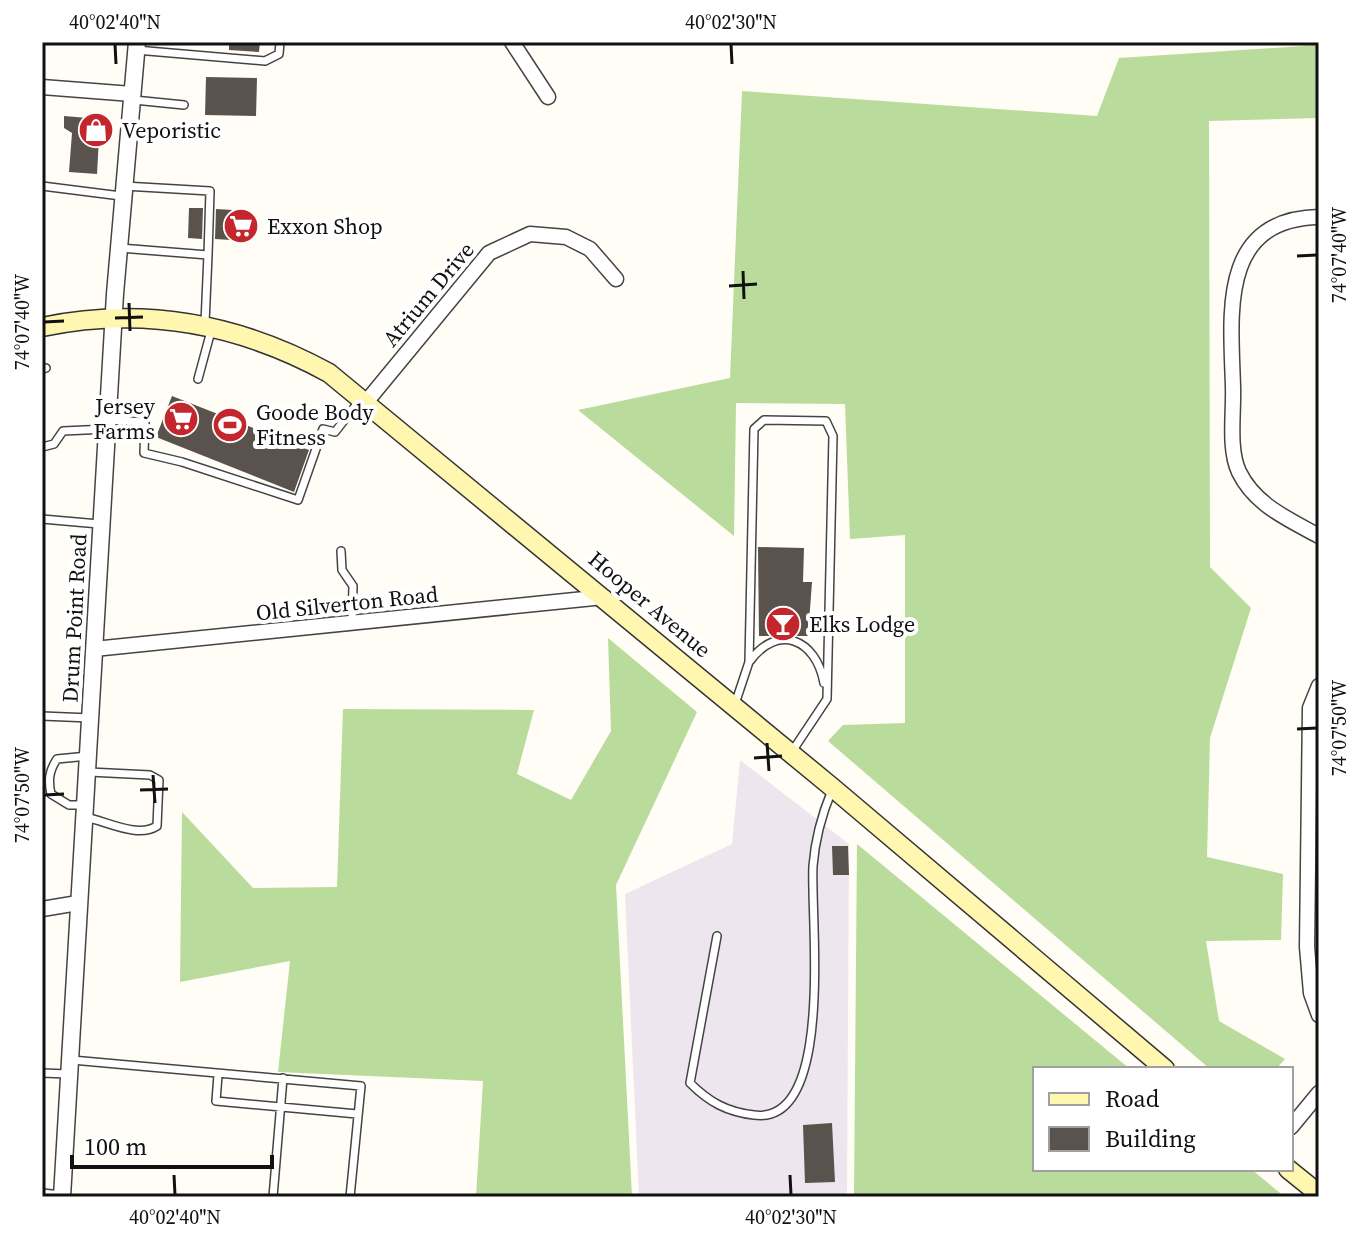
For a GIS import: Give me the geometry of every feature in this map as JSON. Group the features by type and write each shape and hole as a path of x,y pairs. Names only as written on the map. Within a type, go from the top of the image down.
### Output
{"main road":[{"name":"Hooper Avenue","path":"42,327 114,316 209,324 287,350 329,373 735,706 1163,1067"},
{"path":"1290,1171 1319,1194"}],"street":[{"path":"512,42 548,97"},
{"name":"Drum Point Road","path":"62,1196 107,424 136,46"},
{"path":"42,87 132,97"},
{"path":"1319,217 1283,224 1263,235 1244,254 1234,277 1231,313 1238,469 1253,493 1274,512 1319,536"},
{"name":"Atrium Drive","path":"364,400 489,253 530,234 566,237 590,249 616,279"},
{"name":"Old Silverton Road","path":"94,649 604,597"},
{"path":"1319,686 1310,708 1314,785 1307,947 1311,993 1319,1015"},
{"path":"42,909 78,903"},
{"path":"1293,1125 1319,1093"}],"lane":[{"path":"136,46 265,61 279,54 280,42"},
{"path":"132,97 184,105"},
{"path":"45,186 124,192 210,191 209,324 198,379"},
{"path":"119,248 208,255"},
{"path":"42,447 54,444 63,431 145,422 144,453 182,462 298,500 323,429 335,432 364,400"},
{"path":"735,706 749,662 754,429 764,420 826,421 833,436 827,699 791,753"},
{"path":"42,519 102,524"},
{"path":"341,551 342,570 353,586 352,625"},
{"path":"749,662 760,647 773,640 795,641 817,658 827,699"},
{"path":"42,716 90,718"},
{"path":"57,759 87,764 150,775 159,780 157,826 151,830 131,830 62,802 51,794 51,768 57,759"},
{"path":"717,936 690,1083 706,1099 733,1113 769,1118 782,1110 800,1084 812,1047 813,865 821,818 833,788"},
{"path":"42,1073 69,1067 283,1078 361,1086 350,1197"},
{"path":"218,1075 216,1101 357,1114"},
{"path":"273,1197 283,1078"},
{"path":"42,1193 62,1196"}],"shaded area":[{"path":"740,760 849,844 847,1197 639,1197 625,894 732,844"}],"green space":[{"path":"1319,45 1319,118 1209,121 1210,567 1251,608 1210,738 1207,857 1283,874 1281,940 1206,941 1219,1021 1285,1059 1278,1067 1208,1067 828,741 843,725 905,723 905,535 850,539 845,404 736,403 734,536 578,410 730,378 742,91 1097,116 1119,58"},
{"path":"608,638 697,712 616,885 632,1197 476,1197 483,1081 278,1072 290,961 180,982 182,812 253,888 337,887 343,709 534,710 517,774 571,800 611,731"},
{"path":"857,844 1128,1067 1033,1067 1033,1171 1253,1171 1285,1197 854,1197"}],"building":[{"path":"229,42 260,42 259,52 229,50"},
{"path":"206,77 257,78 256,116 205,115"},
{"path":"64,116 100,119 97,174 69,172 72,133 64,128"},
{"path":"189,208 203,208 202,239 188,238"},
{"path":"216,209 250,211 247,241 215,239"},
{"path":"172,396 309,450 294,492 156,437"},
{"path":"758,547 804,548 803,582 812,582 808,636 759,636"},
{"path":"832,846 848,846 849,875 833,875"},
{"path":"832,1123 835,1182 805,1183 803,1125"}],"place":[{"name":"Veporistic","path":"96,130"},
{"name":"Exxon Shop","path":"241,226"},
{"name":"Jersey Farms","path":"181,419"},
{"name":"Goode Body Fitness","path":"230,425"},
{"name":"Elks Lodge","path":"783,624"}]}
